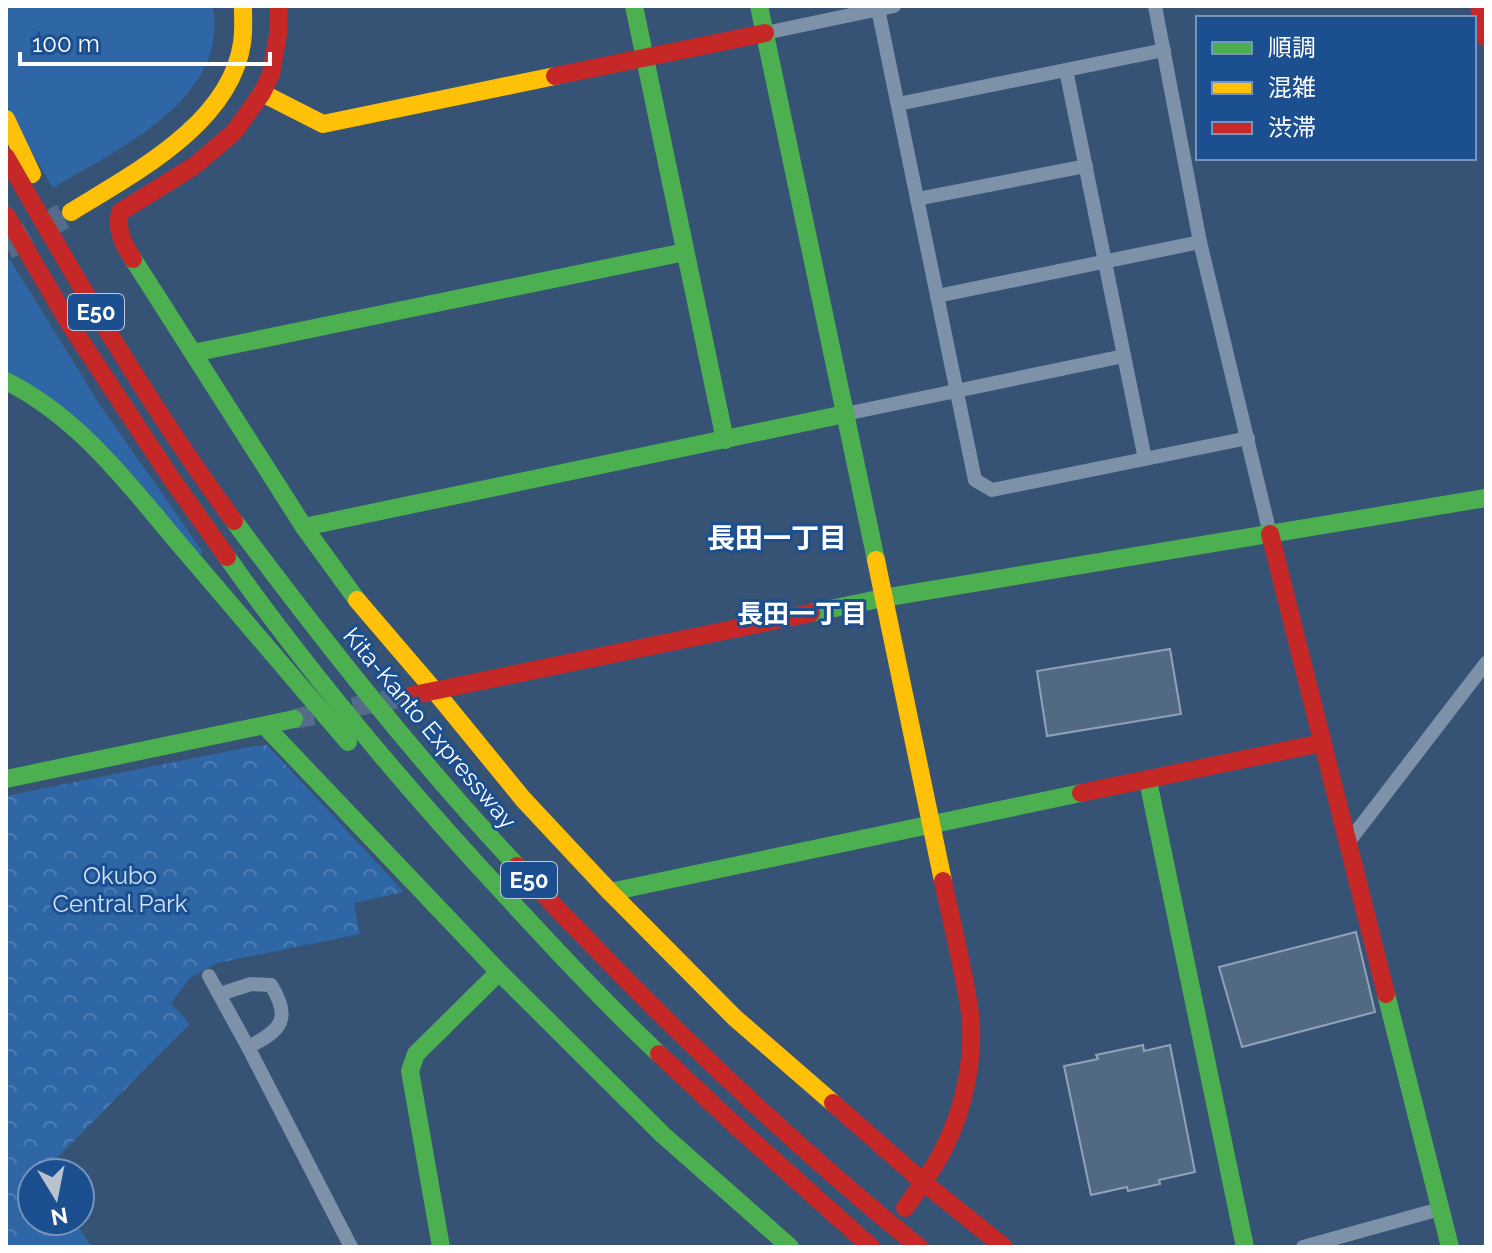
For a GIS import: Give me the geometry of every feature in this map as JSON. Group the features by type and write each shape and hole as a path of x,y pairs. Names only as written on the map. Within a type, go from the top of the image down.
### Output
{"main road":[{"path":"227,6 225,48 215,76 202,96 157,138 67,205 172,146 213,109 238,63 243,37 243,6"},
{"path":"279,6 271,74 262,93 234,132 194,166 120,212 116,222 119,235 130,255 304,527 362,607 523,799 735,1018 923,1182 1004,1247"},
{"path":"634,6 725,440"},
{"path":"759,6 970,1016 971,1047 960,1110 946,1146 905,1208"},
{"path":"1479,6 1486,38"},
{"path":"262,93 323,124 765,33"},
{"path":"6,119 29,167 105,303 158,381 194,462"},
{"name":"Kita-Kanto Expressway","path":"6,157 93,307 194,462 260,557 367,694 452,795 565,919 757,1107 877,1214 919,1247"},
{"name":"E50","path":"6,215 122,406 234,567 340,706 429,813 633,1029 871,1247"},
{"path":"193,353 685,252"},
{"path":"6,381 27,390 80,431 322,714 419,820 543,936"},
{"path":"304,527 845,414"},
{"path":"409,696 883,598 1486,498"},
{"path":"1270,534 1450,1247"},
{"path":"6,779 294,719"},
{"path":"265,726 499,972 663,1135 790,1247"},
{"path":"610,892 1322,743"},
{"path":"1148,781 1245,1247"},
{"path":"441,1247 410,1071 416,1054 499,972"}],"street":[{"path":"765,33 894,6"},
{"path":"1155,6 1200,242 1270,534"},
{"path":"878,9 975,480 992,490 1248,438"},
{"path":"898,104 1164,50"},
{"path":"1066,70 1145,459"},
{"path":"917,199 1086,166"},
{"path":"937,296 1200,242"},
{"path":"845,414 1124,356"},
{"path":"1347,844 1486,663"},
{"path":"209,976 351,1247"},
{"path":"220,994 251,984 271,985 278,997 283,1015 277,1028 248,1047"},
{"path":"1303,1247 1440,1209"}],"green space":[{"path":"6,6 213,6 214,39 204,68 187,94 164,117 137,138 53,188 14,122 6,102"},
{"path":"9,258 100,405 203,552 198,557 6,370 6,260"},
{"name":"Okubo Central Park","path":"267,745 404,892 354,903 360,934 217,963 190,978 171,1003 190,1024 58,1157 16,1157 16,1237 85,1237 92,1247 6,1247 6,796"}],"building":[{"path":"1170,649 1181,714 1047,736 1037,671"},
{"path":"1356,932 1375,1012 1242,1047 1219,967"},
{"path":"1143,1045 1144,1051 1170,1045 1195,1172 1159,1180 1160,1184 1091,1195 1064,1066 1098,1059 1096,1055"}],"tunnel":[{"path":"6,247 71,212"},
{"path":"294,719 409,696"}],"traffic: fast":[{"path":"634,6 725,440"},
{"path":"759,6 876,560"},
{"path":"193,353 685,252"},
{"path":"133,259 304,527 357,600"},
{"path":"6,381 59,415 104,457 348,742"},
{"path":"304,527 845,414"},
{"path":"811,613 883,598 1486,498"},
{"path":"234,521 371,697 442,783 517,866"},
{"path":"227,557 327,689 433,815 562,957 659,1054"},
{"path":"6,779 294,719"},
{"path":"265,726 499,972 663,1135 790,1247"},
{"path":"1148,781 1245,1247"},
{"path":"610,892 1081,793"},
{"path":"441,1247 410,1071 416,1054 499,972"},
{"path":"1386,994 1450,1247"}],"traffic: slow":[{"path":"71,212 150,163 199,122 219,98 234,72 242,43 243,6"},
{"path":"262,93 323,124 555,76"},
{"path":"6,119 32,174"},
{"path":"876,560 943,881"},
{"path":"357,600 523,799 610,892 735,1018 833,1103"}],"traffic: jam":[{"path":"133,259 121,237 120,212 194,166 234,132 262,93 271,74 279,6"},
{"path":"1479,6 1486,38"},
{"path":"555,76 765,33"},
{"path":"6,157 143,388 234,521"},
{"path":"6,215 69,323 227,557"},
{"path":"1270,534 1386,994"},
{"path":"409,696 811,613"},
{"path":"1081,793 1322,743"},
{"path":"517,866 711,1064 813,1158 919,1247"},
{"path":"905,1208 936,1162 952,1131 963,1099 971,1047 970,1014 943,881"},
{"path":"659,1054 871,1247"},
{"path":"833,1103 923,1182 1004,1247"}],"district":[{"name":"長田一丁目","path":"777,538"},
{"name":"長田一丁目","path":"802,614"}]}
